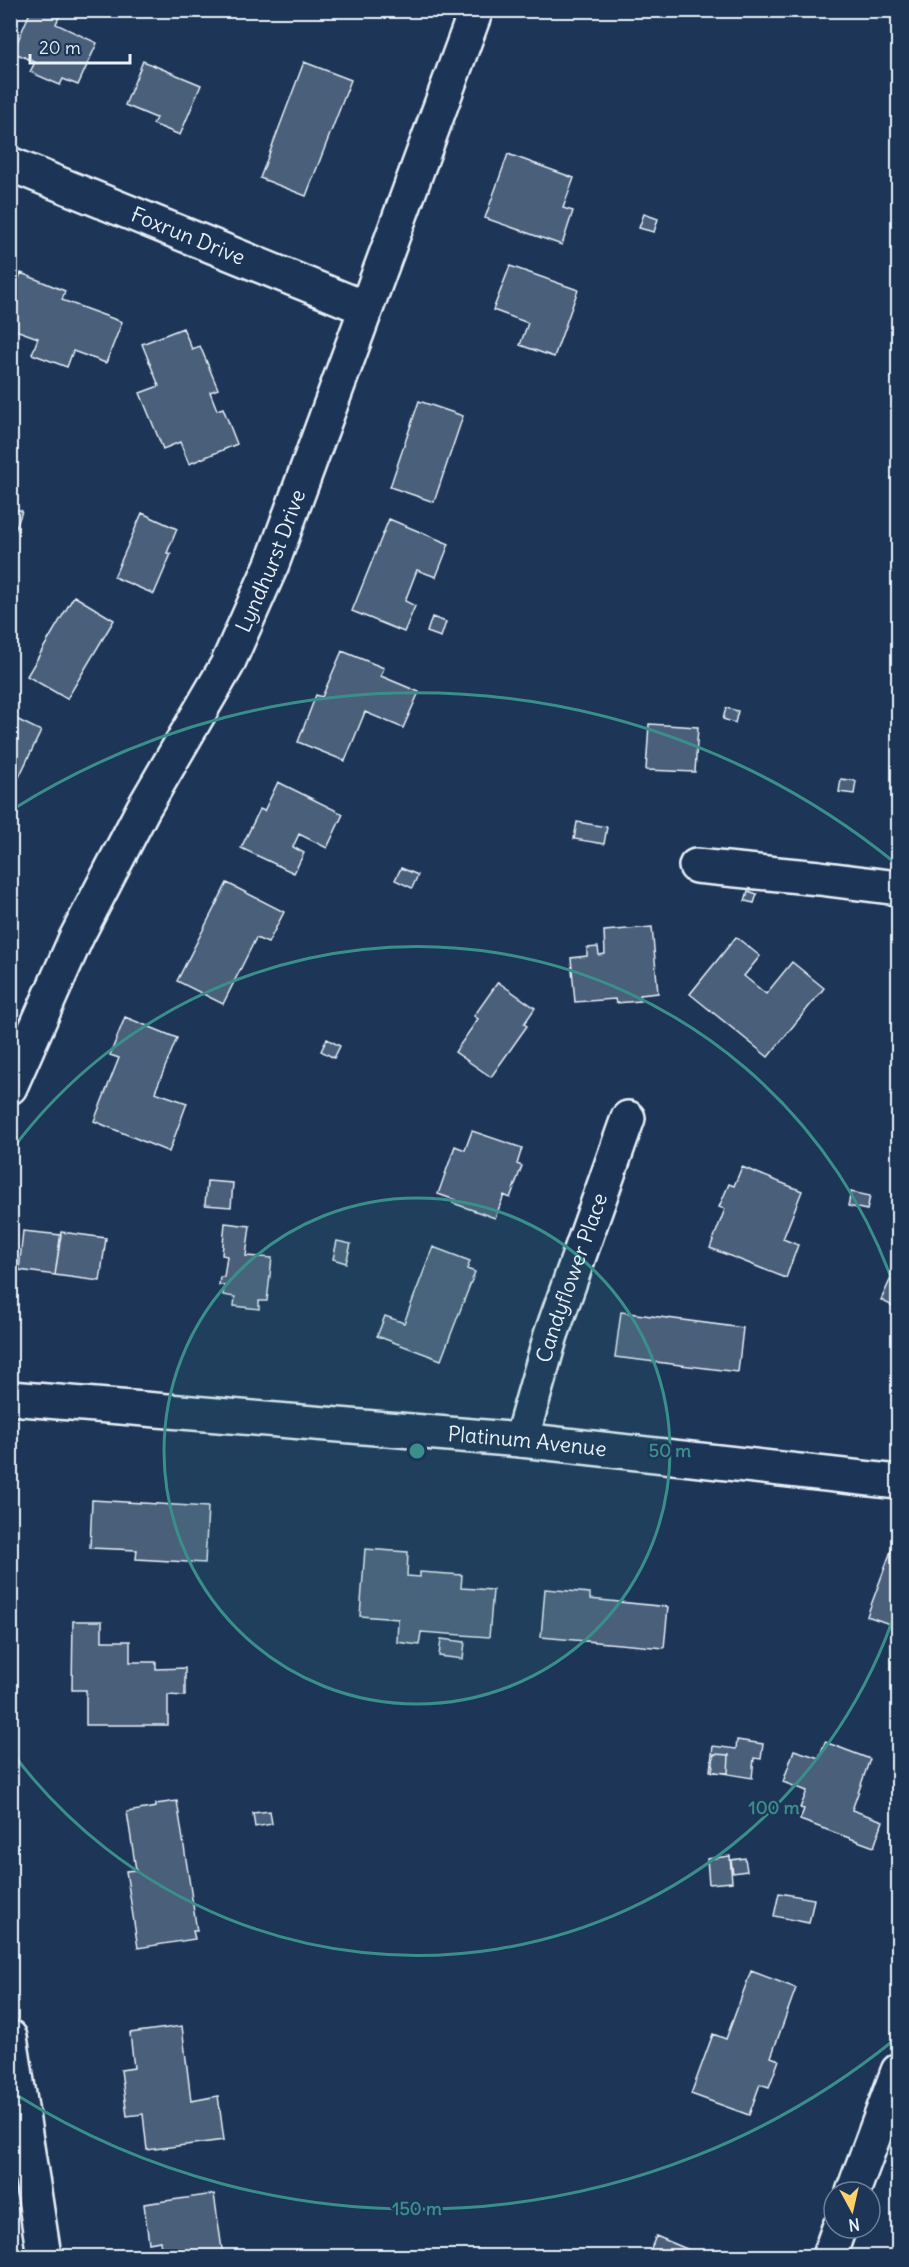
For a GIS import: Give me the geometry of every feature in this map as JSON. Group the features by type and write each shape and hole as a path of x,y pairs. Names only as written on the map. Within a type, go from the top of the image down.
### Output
{"street":[{"name":"Lyndhurst Drive","path":"10,1087 76,938 143,809 227,665 272,564 477,10"},
{"name":"Foxrun Drive","path":"10,164 366,308"},
{"path":"696,866 898,888"},
{"name":"Candyflower Place","path":"521,1440 551,1335 628,1118"},
{"name":"Platinum Avenue","path":"10,1398 521,1440 898,1482"},
{"path":"10,2037 44,2256"},
{"path":"857,2180 898,2071"},
{"path":"829,2256 835,2240"}],"building":[{"path":"31,10 62,10 56,24 97,43 78,85 63,79 60,85 30,72 35,62 13,52"},
{"path":"143,61 201,85 180,135 153,124 156,118 125,105"},
{"path":"304,62 351,80 306,196 260,178"},
{"path":"508,154 574,178 563,208 573,211 562,245 485,218"},
{"path":"644,214 658,219 654,232 639,228"},
{"path":"510,266 578,290 554,357 520,345 528,323 493,310"},
{"path":"21,273 65,291 62,300 122,322 106,363 73,351 67,367 32,354 38,338 10,328 10,300"},
{"path":"183,328 192,349 200,346 218,389 210,392 217,410 223,408 237,444 189,464 180,442 163,449 140,393 159,386 142,344"},
{"path":"419,401 463,416 434,502 390,487"},
{"path":"10,507 22,511 15,531 10,529"},
{"path":"142,513 177,529 167,553 171,554 154,594 114,577"},
{"path":"389,519 449,544 436,577 417,570 405,601 415,606 404,632 352,611"},
{"path":"74,596 114,620 67,699 27,676"},
{"path":"432,617 446,622 441,637 427,632"},
{"path":"342,651 384,668 381,676 419,692 403,728 365,712 345,761 298,742 316,695 322,697"},
{"path":"726,708 738,711 735,723 723,719"},
{"path":"10,716 41,731 10,796"},
{"path":"649,724 698,727 695,772 646,770"},
{"path":"841,779 856,781 854,794 839,792"},
{"path":"278,782 343,814 327,848 299,834 293,847 304,853 294,873 241,848 260,809 264,811"},
{"path":"577,822 607,827 604,844 574,839"},
{"path":"401,868 418,875 412,888 395,880"},
{"path":"227,883 284,912 268,943 256,938 223,1004 177,981"},
{"path":"748,891 757,894 754,903 745,901"},
{"path":"652,927 658,993 640,995 640,1001 616,1003 615,999 575,1002 571,958 587,956 587,948 598,947 599,955 605,954 604,931"},
{"path":"736,937 760,956 744,976 766,994 792,962 824,988 768,1057 690,994"},
{"path":"498,982 535,1008 524,1024 527,1026 491,1077 455,1052 478,1019 474,1016"},
{"path":"125,1017 177,1038 155,1092 187,1103 169,1152 94,1121 119,1058 110,1055"},
{"path":"327,1039 340,1046 334,1058 321,1051"},
{"path":"472,1131 522,1148 517,1164 522,1166 510,1198 504,1195 495,1218 453,1203 455,1200 438,1194 455,1146 465,1150"},
{"path":"742,1167 802,1191 783,1239 798,1245 786,1278 710,1248 725,1209 719,1207 729,1184 734,1186"},
{"path":"207,1181 233,1183 231,1207 205,1205"},
{"path":"851,1192 870,1196 867,1210 848,1206"},
{"path":"225,1223 250,1226 246,1256 272,1258 267,1301 259,1301 259,1309 234,1306 235,1297 223,1295 224,1285 219,1285 220,1277 224,1277 227,1256 222,1255"},
{"path":"23,1231 61,1235 55,1275 19,1270"},
{"path":"61,1232 106,1238 100,1281 55,1275"},
{"path":"337,1241 351,1244 346,1263 333,1259"},
{"path":"433,1247 470,1261 467,1269 475,1272 441,1360 377,1336 385,1316 404,1323"},
{"path":"898,1263 898,1309 881,1300"},
{"path":"621,1312 743,1328 738,1372 615,1357"},
{"path":"92,1500 208,1507 205,1563 136,1559 137,1550 90,1548"},
{"path":"898,1532 898,1627 867,1616"},
{"path":"365,1549 408,1552 407,1576 420,1577 420,1572 462,1575 461,1588 493,1590 489,1637 421,1632 419,1645 397,1642 398,1619 360,1616"},
{"path":"545,1589 590,1593 590,1599 668,1607 664,1648 541,1637"},
{"path":"73,1621 102,1621 102,1641 130,1641 130,1662 156,1662 156,1669 185,1668 185,1696 168,1695 168,1725 86,1725 86,1690 72,1690"},
{"path":"441,1639 465,1642 463,1659 439,1656"},
{"path":"737,1740 763,1744 761,1759 754,1758 752,1778 710,1771 713,1746 736,1749"},
{"path":"825,1742 870,1759 852,1810 883,1821 874,1847 800,1820 804,1809 800,1808 807,1791 783,1782 794,1750 819,1758"},
{"path":"714,1754 729,1755 728,1773 712,1772"},
{"path":"177,1801 197,1931 193,1931 195,1939 138,1948 126,1871 136,1870 127,1812"},
{"path":"270,1811 272,1824 255,1827 253,1813"},
{"path":"730,1856 732,1882 709,1884 707,1859"},
{"path":"745,1858 747,1871 733,1873 731,1860"},
{"path":"779,1893 814,1899 809,1923 774,1916"},
{"path":"751,1971 796,1988 771,2057 779,2060 769,2087 760,2084 749,2115 691,2094 713,2034 726,2039"},
{"path":"182,2026 191,2101 218,2096 224,2140 147,2150 143,2114 127,2116 121,2070 134,2068 130,2033"},
{"path":"214,2194 223,2256 162,2256 160,2241 149,2243 144,2204"},
{"path":"656,2236 694,2252 692,2256 648,2256"}]}
